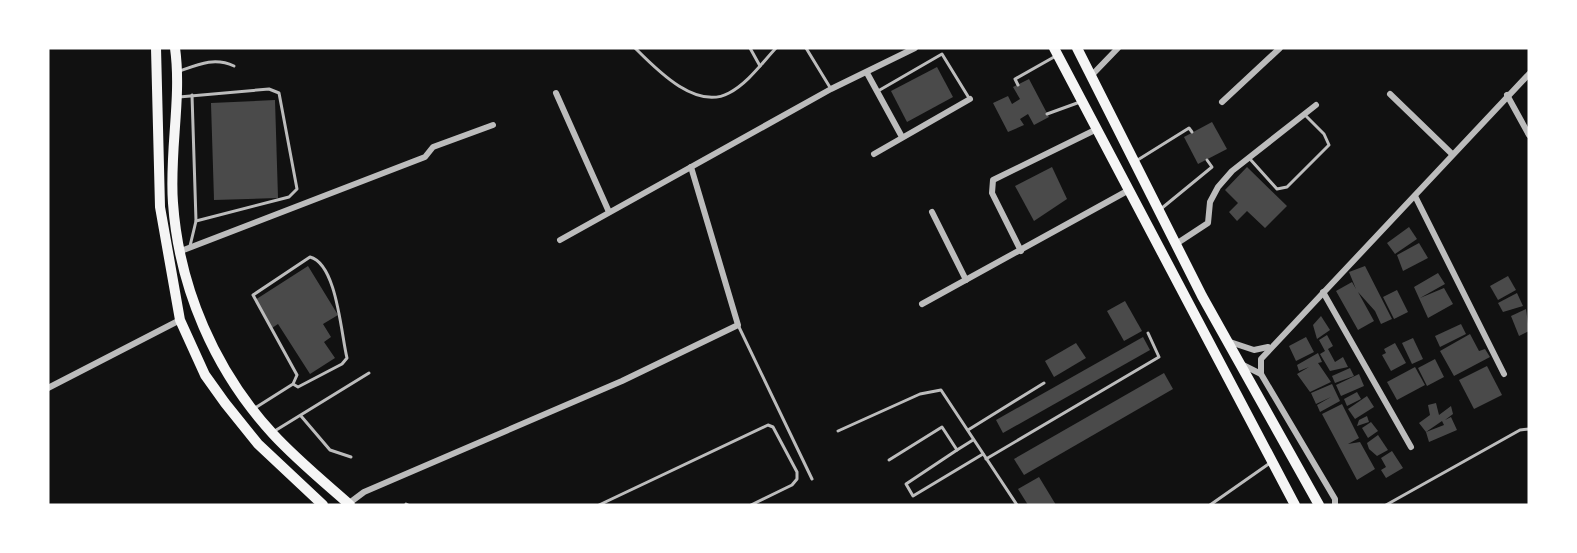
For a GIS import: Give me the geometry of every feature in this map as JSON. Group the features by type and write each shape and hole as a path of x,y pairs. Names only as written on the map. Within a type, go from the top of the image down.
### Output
{"main road":[{"path":"156,48 160,207 180,320 205,375 225,404 258,444 323,505"},
{"path":"175,48 173,204 185,249 184,275 200,324 222,364 272,433 349,504"},
{"path":"1077,48 1227,341 1319,505"},
{"path":"1056,52 1295,505"}],"street":[{"path":"560,240 831,89 915,48"},
{"path":"1091,76 1118,48"},
{"path":"1222,102 1280,48"},
{"path":"867,73 902,137"},
{"path":"1335,505 1335,499 1261,374 1261,359 1529,74"},
{"path":"556,93 609,213"},
{"path":"1390,94 1452,154"},
{"path":"1508,95 1529,135"},
{"path":"874,154 970,99"},
{"path":"1176,244 1208,223 1209,202 1218,187 1249,157 1316,105"},
{"path":"185,249 425,157 433,147 493,125"},
{"path":"1021,251 992,193 993,180 1096,129"},
{"path":"349,504 364,492 622,381 738,325 691,167"},
{"path":"922,304 1129,190"},
{"path":"1415,196 1504,374"},
{"path":"932,212 966,280"},
{"path":"1323,292 1411,447"},
{"path":"48,388 180,320"},
{"path":"1227,341 1254,351 1264,350 1276,341"},
{"path":"1240,364 1261,374"}],"lane":[{"path":"635,48 682,88 714,96 722,96 736,89 776,48"},
{"path":"750,48 760,66"},
{"path":"806,48 831,89"},
{"path":"939,48 970,99"},
{"path":"1018,85 1015,79 1056,52"},
{"path":"877,92 942,54"},
{"path":"176,73 206,62 223,61 234,66"},
{"path":"175,97 269,89 279,93 297,189 289,197 196,221"},
{"path":"185,249 196,221 192,95"},
{"path":"1047,114 1081,102"},
{"path":"1249,157 1277,189 1287,187 1329,145 1324,134 1304,114"},
{"path":"1134,162 1189,128 1192,132"},
{"path":"1159,211 1212,167 1207,160"},
{"path":"253,409 293,384 297,375 253,295 310,257 317,259 322,266 340,308 339,318 347,358 342,364 298,387 293,384"},
{"path":"738,325 813,479"},
{"path":"986,459 1160,357 1148,333"},
{"path":"272,433 369,373"},
{"path":"968,430 1044,383"},
{"path":"838,431 937,389 944,392 1017,505"},
{"path":"301,416 330,450 351,457"},
{"path":"598,505 768,425 773,427 797,472 797,479 792,485 751,505"},
{"path":"889,460 942,427 957,450"},
{"path":"1386,505 1520,430 1529,429"},
{"path":"974,439 906,484 913,496 983,454"},
{"path":"1210,505 1272,462"}],"building":[{"path":"937,67 953,97 907,122 891,91"},
{"path":"1029,79 1049,117 1034,125 1028,114 1020,119 1024,125 1008,132 993,103 1008,96 1012,104 1020,99 1013,87"},
{"path":"275,100 278,198 214,200 211,103"},
{"path":"1212,122 1227,149 1198,164 1184,137"},
{"path":"1052,167 1067,199 1034,221 1015,186"},
{"path":"1247,167 1287,206 1265,228 1247,211 1237,221 1229,212 1238,203 1225,190"},
{"path":"1409,227 1417,239 1395,254 1387,243"},
{"path":"1419,243 1428,258 1403,271 1397,255"},
{"path":"308,266 338,315 323,324 331,337 324,342 335,358 310,374 278,324 272,328 255,300"},
{"path":"1365,266 1392,319 1381,324 1375,311 1358,292 1374,321 1358,330 1336,291 1352,282 1356,289 1349,272"},
{"path":"1438,273 1445,284 1420,298 1444,288 1453,304 1428,318 1414,287"},
{"path":"1508,276 1516,290 1498,300 1490,286"},
{"path":"1397,290 1408,312 1394,319 1383,297"},
{"path":"1517,293 1523,306 1503,312 1498,303"},
{"path":"1125,301 1142,331 1124,341 1107,311"},
{"path":"1526,309 1529,331 1519,336 1511,316"},
{"path":"1321,316 1330,330 1317,339 1313,325"},
{"path":"1461,324 1466,334 1440,347 1435,336"},
{"path":"1470,334 1479,351 1485,349 1490,357 1454,376 1440,351"},
{"path":"1327,335 1333,346 1328,349 1335,362 1343,357 1348,367 1330,371 1320,354 1325,351 1319,340"},
{"path":"1143,337 1150,350 1003,433 996,420"},
{"path":"1306,337 1314,352 1296,361 1289,346"},
{"path":"1413,338 1423,359 1412,364 1402,343"},
{"path":"1076,343 1086,358 1054,377 1045,361"},
{"path":"1395,343 1406,363 1391,371 1382,355 1386,353 1384,349"},
{"path":"1318,353 1322,362 1318,363 1331,382 1310,392 1297,374 1309,367 1299,371 1297,365"},
{"path":"1435,359 1444,377 1427,386 1418,368"},
{"path":"1487,366 1502,395 1474,409 1459,380"},
{"path":"1415,367 1425,385 1397,400 1387,382"},
{"path":"1350,368 1354,376 1335,383 1332,376"},
{"path":"1164,373 1173,389 1024,475 1014,459"},
{"path":"1359,374 1364,386 1341,396 1336,385"},
{"path":"1332,384 1340,401 1320,412 1317,405 1331,397 1316,404 1311,393"},
{"path":"1357,392 1361,399 1347,406 1344,399"},
{"path":"1367,396 1374,407 1355,419 1348,409"},
{"path":"1436,403 1439,415 1451,406 1453,414 1445,420 1451,417 1457,430 1429,442 1426,432 1419,423 1430,415 1428,405","holes":["1442,421 1444,425 1426,432"]},
{"path":"1342,404 1359,438 1348,444 1360,442 1375,469 1357,480 1322,414"},
{"path":"1367,416 1369,422 1357,426 1359,420"},
{"path":"1371,422 1378,431 1368,438 1362,428"},
{"path":"1378,435 1388,450 1377,456 1369,449 1367,443"},
{"path":"1392,451 1403,468 1386,478 1381,470 1386,467 1381,458"},
{"path":"1039,477 1056,505 1028,505 1018,489"}]}
